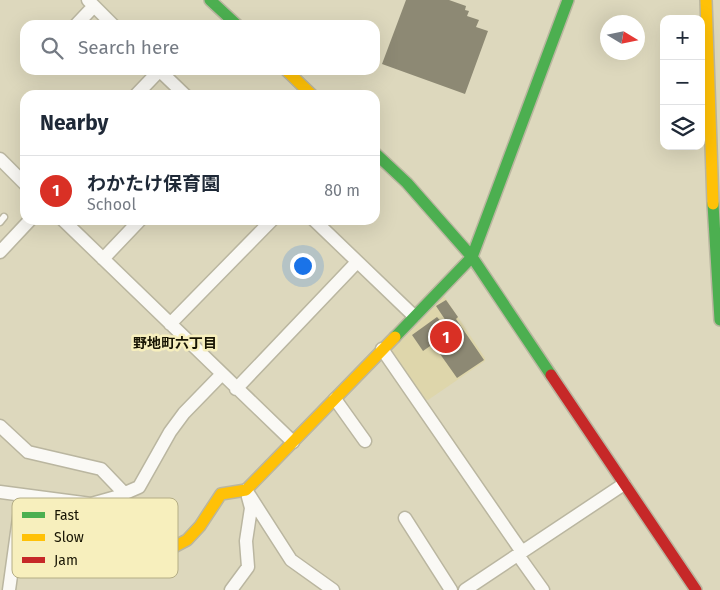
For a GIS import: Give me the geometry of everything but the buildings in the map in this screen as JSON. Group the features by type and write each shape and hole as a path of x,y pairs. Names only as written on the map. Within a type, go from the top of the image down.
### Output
{"street":[{"path":"210,0 232,20"},
{"path":"178,545 187,540 200,526 221,494 246,490 472,257 568,0"},
{"path":"706,0 716,280 720,320"},
{"path":"79,20 91,3 108,20"},
{"path":"141,90 155,75"},
{"path":"165,75 180,90"},
{"path":"291,75 307,90"},
{"path":"380,158 407,183 472,257 696,590"},
{"path":"0,159 20,179"},
{"path":"0,252 25,225"},
{"path":"68,225 236,390 293,442"},
{"path":"103,258 135,225"},
{"path":"170,324 267,225"},
{"path":"319,225 414,316"},
{"path":"236,390 357,262"},
{"path":"382,349 520,553 542,590"},
{"path":"109,498 138,487 170,432 184,413 221,375"},
{"path":"335,399 365,441"},
{"path":"0,426 28,452 102,470 124,493"},
{"path":"465,590 624,484"},
{"path":"231,590 248,567 246,541 251,508 246,490"},
{"path":"246,490 291,560 332,590"},
{"path":"0,492 39,498"},
{"path":"405,518 451,590"},
{"path":"9,590 6,562 12,537"}],"shaded area":[{"path":"444,296 485,358 485,361 428,400 424,399 391,352"}],"traffic: fast":[{"path":"210,0 232,20"},
{"path":"395,337 472,257 568,0"},
{"path":"380,158 407,183 472,257 551,375"},
{"path":"713,204 720,320"}],"traffic: slow":[{"path":"706,0 713,204"},
{"path":"291,75 307,90"},
{"path":"178,545 187,540 200,526 221,494 246,490 395,337"}],"traffic: jam":[{"path":"551,375 696,590"}],"place":[{"name":"わかたけ保育園","path":"446,337"}],"district":[{"name":"野地町六丁目","path":"175,343"}]}
